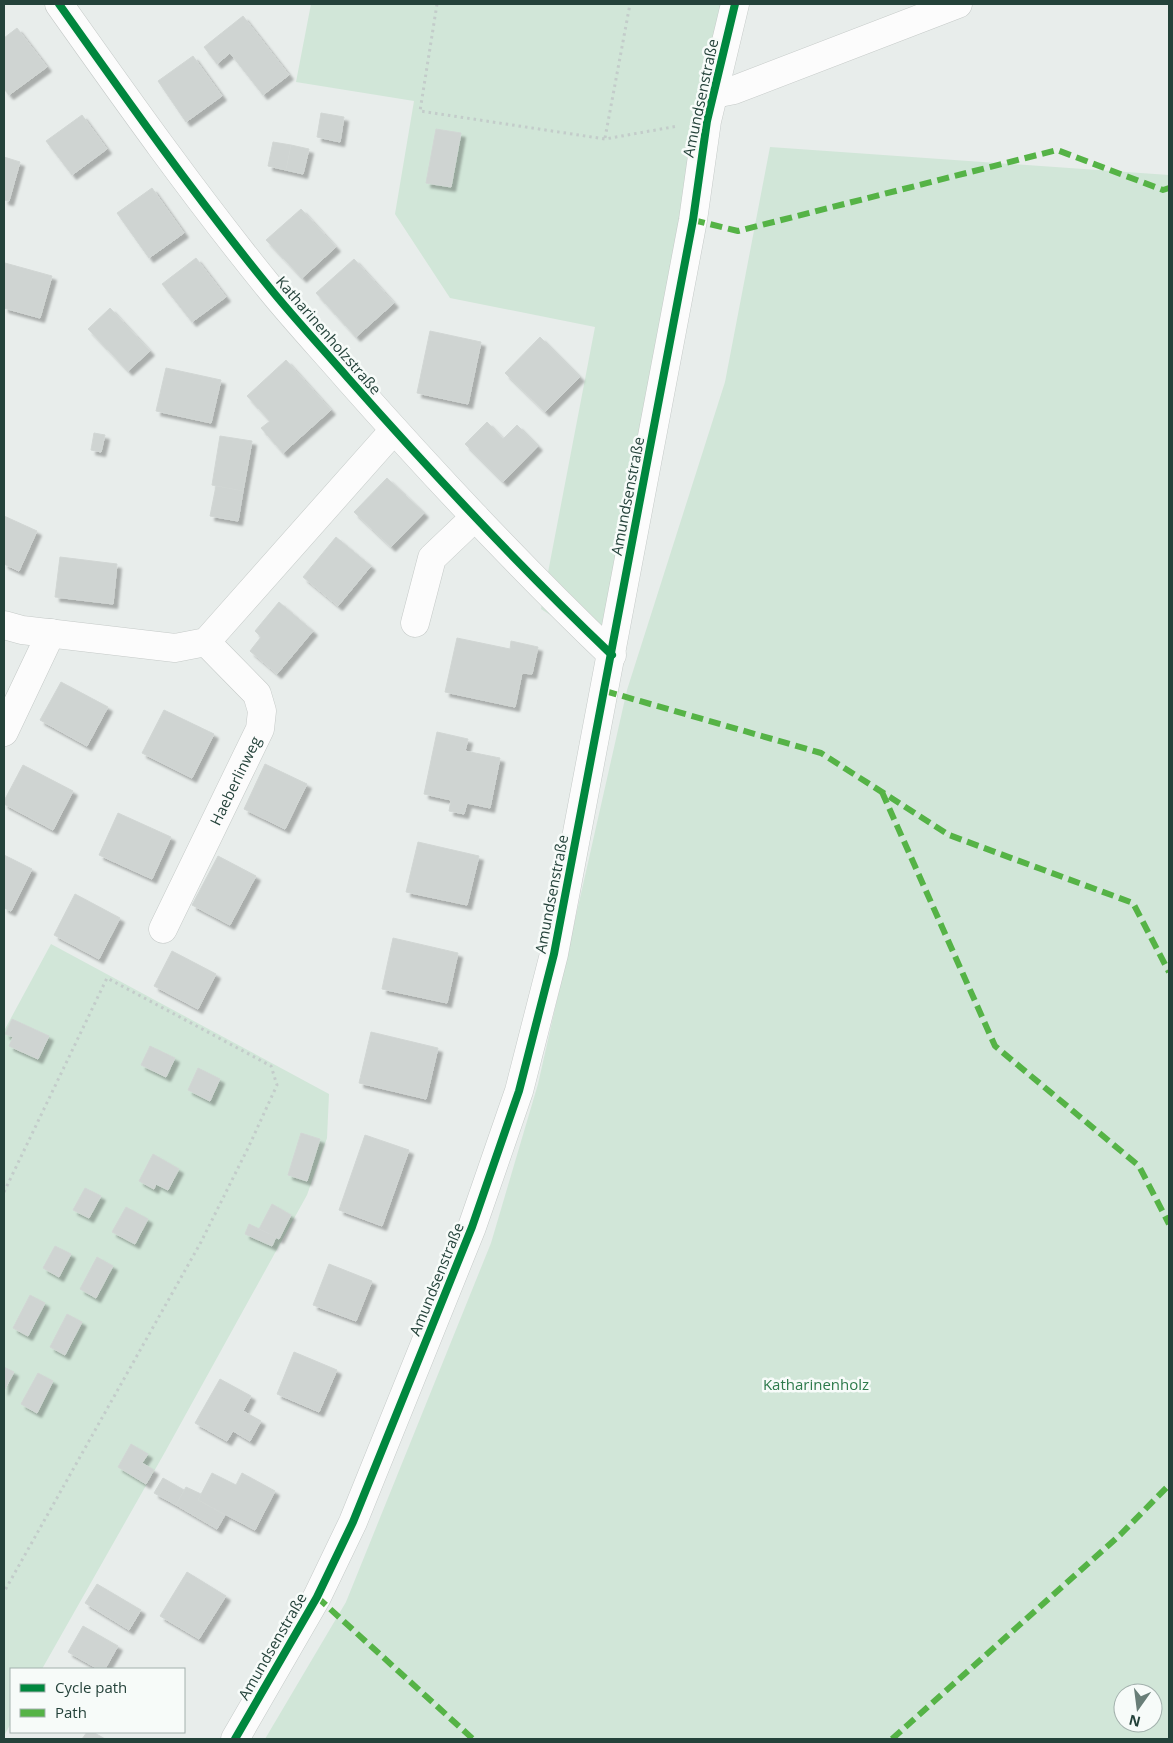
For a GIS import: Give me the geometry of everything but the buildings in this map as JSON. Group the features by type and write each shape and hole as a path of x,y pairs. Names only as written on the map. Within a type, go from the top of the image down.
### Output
{"street":[{"name":"Katharinenholzstraße","path":"59,4 167,156 264,280 394,430 475,517 575,620 612,655"},
{"name":"Amundsenstraße","path":"235,1739 317,1597 352,1522 472,1227 519,1091 554,954 693,220 707,120 735,4"},
{"path":"714,94 734,90 958,4"},
{"path":"4,624 22,630 176,648 206,642 394,430"},
{"path":"415,623 432,558 475,517"},
{"path":"4,732 51,633"},
{"name":"Haeberlinweg","path":"164,929 260,729 262,712 257,694 206,642"}],"path":[{"path":"437,4 420,111 605,139 707,120"},
{"path":"605,139 630,4"},
{"path":"4,1192 107,978 271,1066 277,1085 201,1242 4,1592"}],"green space":[{"path":"311,4 735,4 612,655 541,609 595,327 450,298 395,214 414,101 296,82"},
{"name":"Katharinenholz","path":"770,147 1169,175 1169,1739 265,1739 346,1602 491,1243 538,1084 627,690 725,382"},
{"path":"51,944 329,1094 327,1138 307,1195 43,1668 10,1668 10,1725 4,1736 4,1031"}],"marked path":[{"path":"693,220 738,231 1057,150 1163,190 1169,188"},
{"path":"605,691 821,753 949,835 1133,903 1169,972"},
{"path":"882,792 995,1046 1139,1166 1169,1224"},
{"path":"892,1739 1121,1534 1169,1485"},
{"path":"317,1597 473,1739"}],"cycle path":[{"path":"59,4 188,183 288,310 444,484 510,554 612,655"},
{"path":"235,1739 317,1597 353,1522 472,1227 519,1091 554,954 693,220 707,121 735,4"}]}
